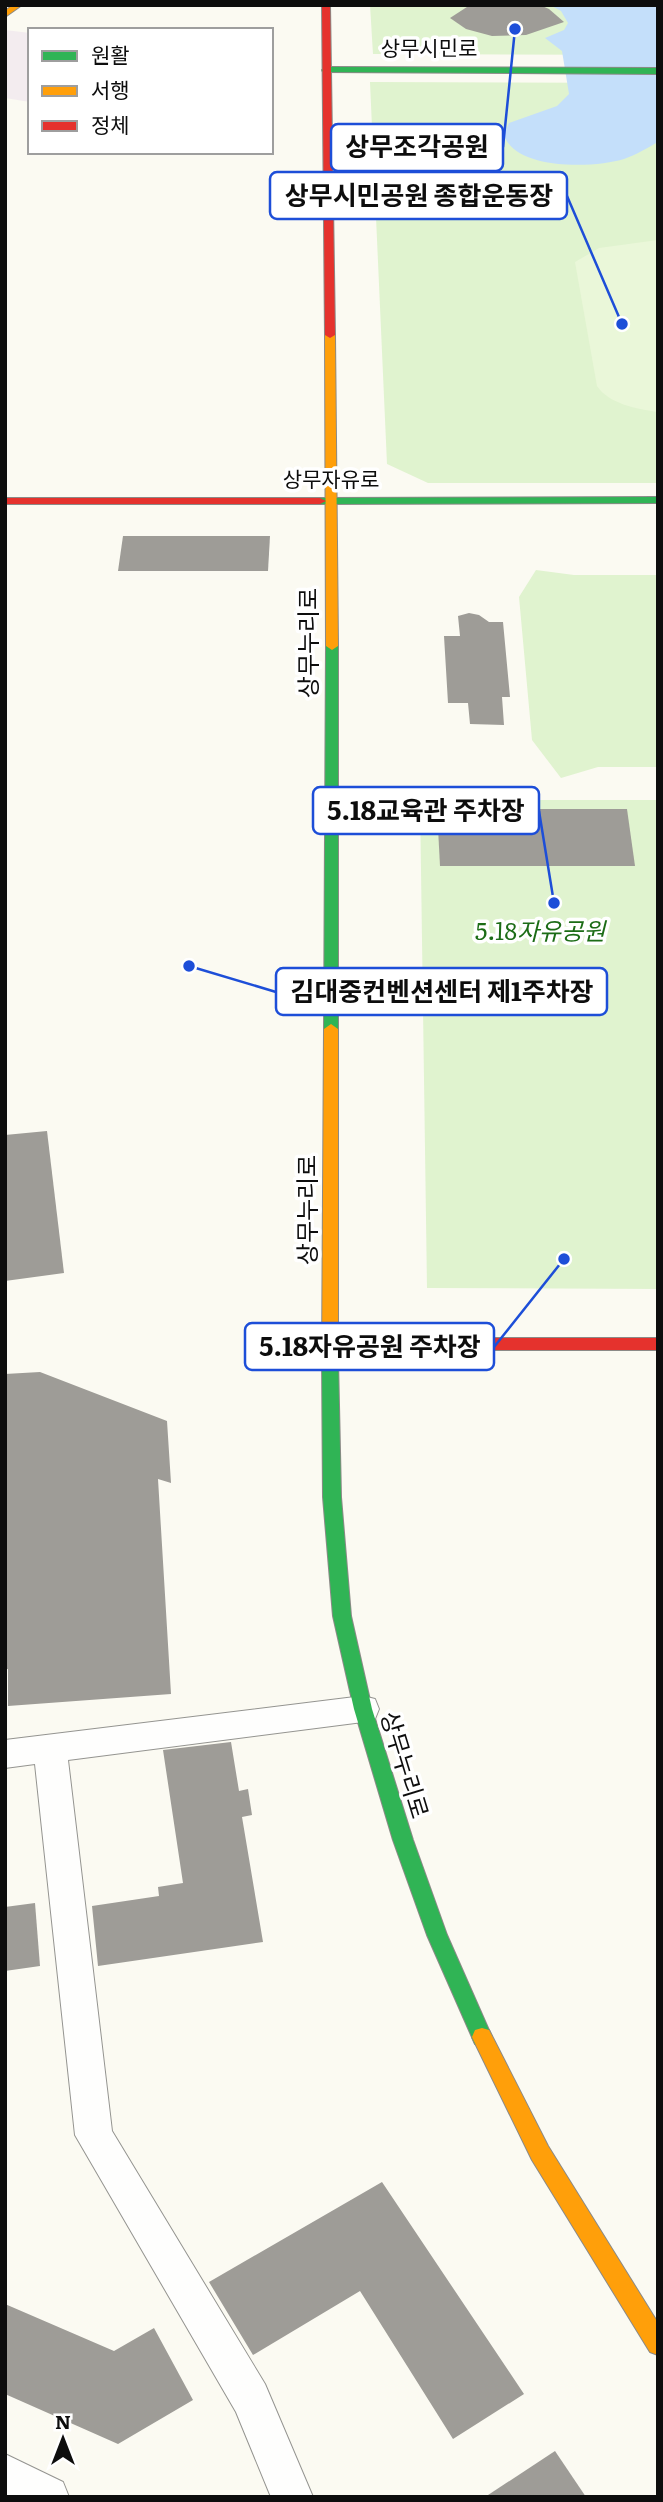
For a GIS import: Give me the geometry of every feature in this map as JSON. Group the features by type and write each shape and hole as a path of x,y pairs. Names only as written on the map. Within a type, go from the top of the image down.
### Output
{"street":[{"path":"5,15 18,5"},
{"name":"상무누리로","path":"326,5 332,509 330,1345 332,1497 342,1616 363,1709 423,1900 483,2039 540,2153 658,2344"},
{"name":"상무시민로","path":"326,70 658,71"},
{"name":"상무자유로","path":"5,517 658,500"},
{"name":"상무자유로","path":"5,502 658,516"},
{"path":"330,1345 658,1344"},
{"path":"5,1754 363,1709"},
{"path":"50,1750 93,2135 251,2398 292,2497"},
{"path":"5,2475 48,2497"}],"shaded area":[{"path":"5,30 28,33 28,102 5,98"}],"green space":[{"path":"370,5 658,5 658,55 373,54"},
{"path":"370,82 658,83 658,483 428,483 387,464"},
{"path":"658,240 658,412 616,401 597,386 575,262 599,248"},
{"path":"536,570 574,575 658,575 658,767 598,767 561,778 532,740 519,597"},
{"name":"5.18자유공원","path":"420,800 658,800 658,1289 427,1288"}],"water":[{"path":"550,5 658,5 658,142 624,159 576,165 540,161 511,147 504,135 509,123 557,106 569,94 562,51 545,38 564,30 568,23 561,11"}],"building":[{"path":"470,5 540,5 564,22 526,35 492,36 466,29 450,18"},
{"path":"123,536 270,536 268,571 118,571"},
{"path":"469,613 479,615 489,622 503,622 510,697 502,697 504,725 470,724 468,703 448,703 444,636 460,636 458,616"},
{"path":"437,809 627,809 635,866 440,866"},
{"path":"47,1131 64,1273 5,1281 5,1135"},
{"path":"40,1372 167,1421 171,1483 158,1479 171,1694 8,1706 8,1669 5,1669 5,1374"},
{"path":"231,1742 239,1791 248,1789 252,1815 242,1817 263,1942 98,1966 92,1906 159,1896 158,1887 183,1883 163,1750"},
{"path":"35,1903 40,1966 5,1971 5,1907"},
{"path":"382,2182 524,2394 453,2439 360,2291 253,2355 209,2282"},
{"path":"5,2304 114,2351 154,2328 193,2400 118,2444 5,2394"},
{"path":"555,2451 586,2497 485,2497"}],"traffic: fast":[{"path":"326,70 658,71"},
{"path":"320,501 658,500"},
{"path":"331,1029 332,646"},
{"path":"330,1359 332,1497 342,1616 363,1709 403,1840 437,1935 482,2037"}],"traffic: slow":[{"path":"5,15 18,5"},
{"path":"330,335 332,646"},
{"path":"330,1359 331,1029"},
{"path":"482,2037 540,2153 658,2344"}],"traffic: jam":[{"path":"326,5 330,335"},
{"path":"5,501 320,501"},
{"path":"330,1344 658,1344"}],"place":[{"name":"상무조각공원","path":"515,29"},
{"name":"상무시민공원 종합운동장","path":"622,324"},
{"name":"5.18교육관 주차장","path":"554,903"},
{"name":"김대중컨벤션센터 제1주차장","path":"189,966"},
{"name":"5.18자유공원 주차장","path":"564,1259"}]}
